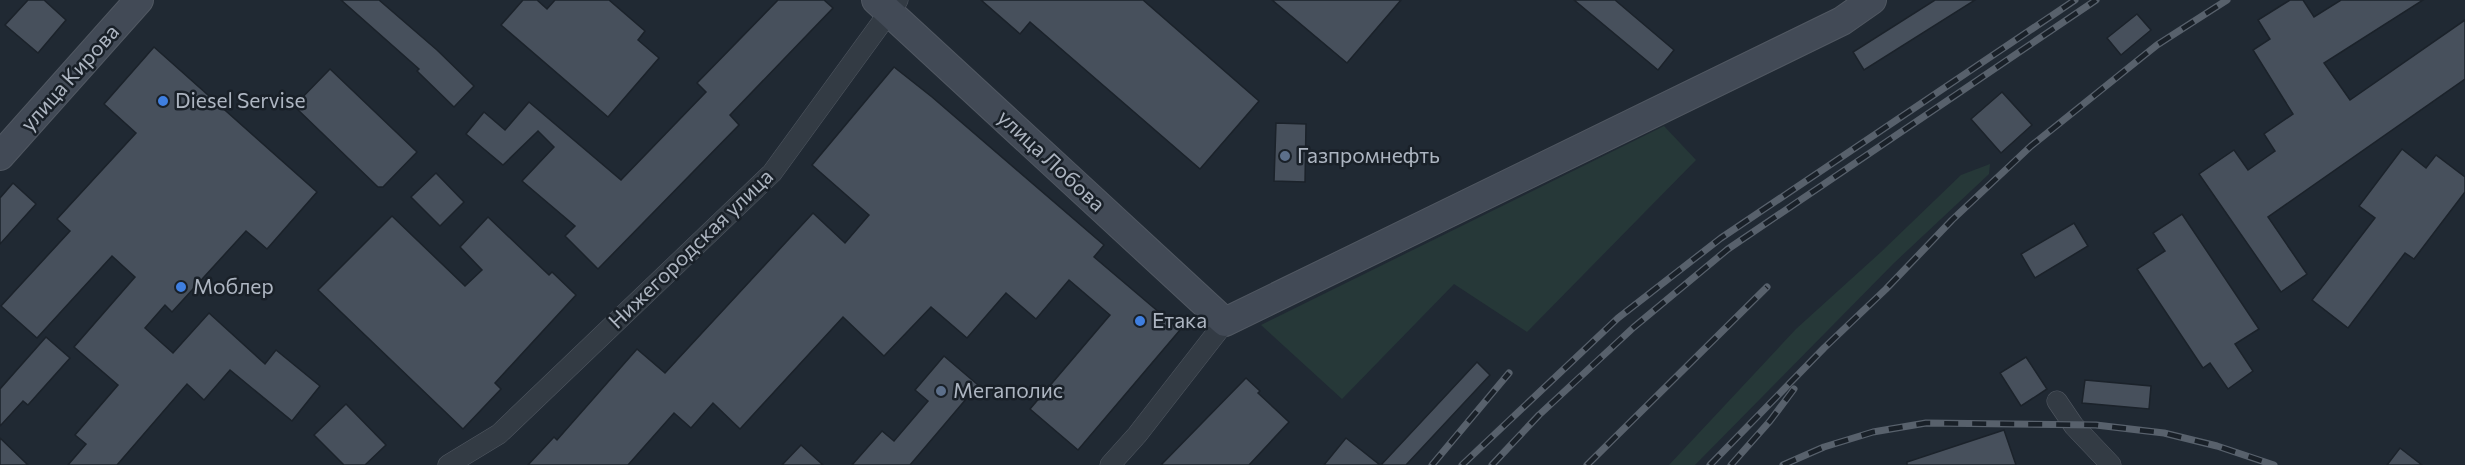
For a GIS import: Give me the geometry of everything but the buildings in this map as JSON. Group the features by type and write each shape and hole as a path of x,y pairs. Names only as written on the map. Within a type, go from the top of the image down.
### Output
{"street":[{"name":"улица Кирова","path":"0,156 139,0"},
{"path":"1110,465 1137,435 1225,322 1842,21 1872,0"},
{"name":"улица Лобова","path":"888,4 1225,322"},
{"name":"Нижегородская улица","path":"448,465 499,434 772,173 888,4"},
{"path":"2057,401 2074,426 2111,465"}],"shaded area":[{"path":"1664,126 1696,160 1527,332 1454,284 1342,399 1261,325"},
{"path":"1990,164 1989,174 1894,263 1695,465 1669,465 1796,329 1961,175"}],"railway":[{"path":"1462,465 1618,318 1721,238 2075,0"},
{"path":"1492,465 1539,415 1634,327 1728,249 2096,0"},
{"path":"1710,465 1952,220 2031,146 2157,45 2227,0"},
{"path":"1587,465 1767,287"},
{"path":"1432,465 1509,373"},
{"path":"1731,465 1770,421 1794,389"},
{"path":"1783,465 1824,447 1873,432 1926,423 2096,425 2164,433 2217,446 2274,465"}],"place":[{"name":"Diesel Servise","path":"163,101"},
{"name":"Газпромнефть","path":"1285,156"},
{"name":"Моблер","path":"181,287"},
{"name":"Етака","path":"1140,321"},
{"name":"Мегаполис","path":"941,391"}]}
